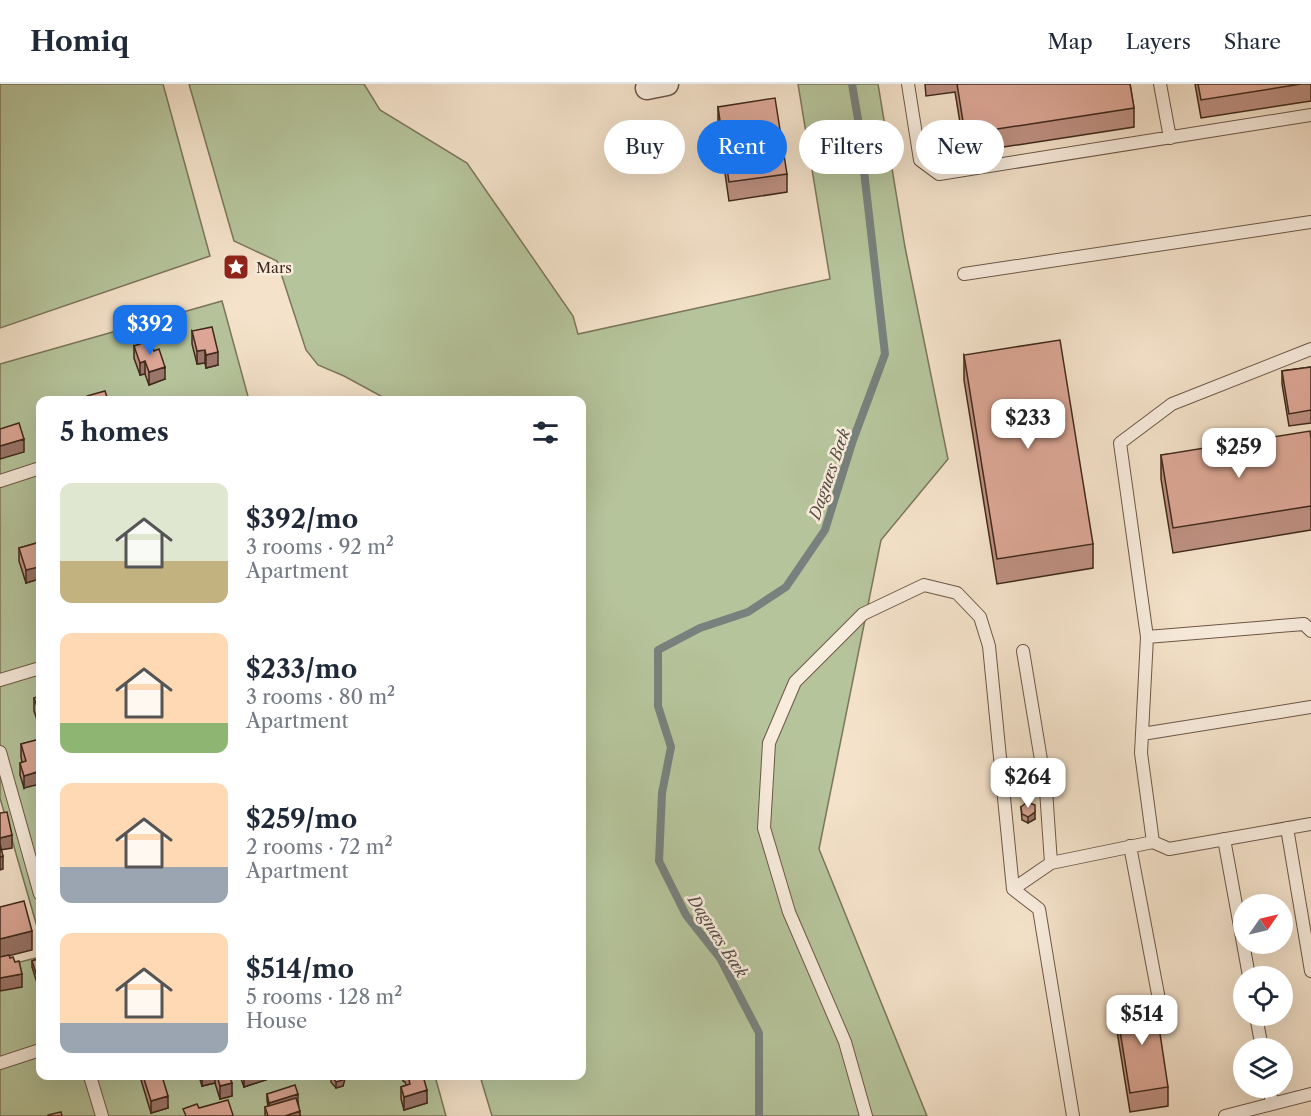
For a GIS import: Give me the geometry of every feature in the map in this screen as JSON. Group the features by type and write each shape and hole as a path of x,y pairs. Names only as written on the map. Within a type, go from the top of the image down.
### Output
{"lane":[{"path":"908,84 920,160 939,174 1311,116"},
{"path":"1160,84 1170,138"},
{"path":"964,274 1311,222"},
{"path":"1153,842 1141,753 1146,637 1120,443 1172,404 1311,349"},
{"path":"0,481 36,469"},
{"path":"866,1116 845,1042 789,912 764,828 769,743 795,682 863,614 924,585 957,593 980,617 989,646 1013,889 1039,909 1073,1116"},
{"path":"1146,637 1304,624 1311,631"},
{"path":"1023,651 1046,789 1051,863"},
{"path":"0,680 36,669"},
{"path":"1142,734 1311,707"},
{"path":"0,752 35,853"},
{"path":"1013,889 1051,863 1153,842 1169,849 1311,824"},
{"path":"1287,828 1311,971"},
{"path":"1224,839 1247,966"},
{"path":"1130,846 1161,1010"},
{"path":"0,1063 36,1051"},
{"path":"91,1080 102,1116"},
{"path":"1225,1116 1311,1094"},
{"path":"1271,1098 1272,1103"}],"green space":[{"path":"0,84 163,84 210,256 0,328"},
{"path":"189,84 364,84 380,110 467,163 573,316 578,334 830,279 813,174 893,174 905,247 948,459 881,540 819,849 927,1116 492,1116 481,1080 586,1080 586,396 381,396 318,365 306,350 277,261 234,241"},
{"path":"798,84 878,84 884,120 804,120"},
{"path":"222,301 248,396 36,396 36,923 0,798 0,364"},
{"path":"36,958 36,1080 436,1080 446,1116 0,1116 0,967"}],"building":[{"path":"957,84 1130,84 1134,108 1004,128 1004,120 963,120"},
{"path":"1198,84 1301,84 1201,100"},
{"path":"775,98 778,120 720,120 718,107"},
{"path":"728,174 787,174 729,182"},
{"path":"212,327 218,352 206,355 205,350 197,351 192,331"},
{"path":"151,340 154,351 159,349 165,367 149,372 145,361 140,363 134,346"},
{"path":"1060,340 1093,544 997,559 964,355"},
{"path":"1311,367 1311,410 1289,414 1282,371"},
{"path":"105,391 107,396 87,396"},
{"path":"19,423 24,439 0,446 0,429"},
{"path":"1310,431 1311,506 1173,528 1161,455"},
{"path":"36,543 36,568 26,570 19,548"},
{"path":"36,740 36,772 24,776 20,763 26,761 21,744"},
{"path":"1027,802 1035,805 1035,812 1028,817 1022,814 1021,807"},
{"path":"7,812 12,835 0,838 0,813"},
{"path":"24,901 32,931 0,939 0,907"},
{"path":"9,955 15,962 19,961 22,974 0,978 0,957"},
{"path":"36,960 36,973 32,961"},
{"path":"1155,1000 1168,1087 1130,1093 1116,1006"},
{"path":"144,1080 163,1080 168,1096 151,1101"},
{"path":"218,1080 231,1080 232,1083 220,1086"},
{"path":"409,1080 424,1080 427,1090 404,1097 401,1087 410,1084"},
{"path":"295,1085 298,1094 269,1103 267,1094"},
{"path":"296,1098 300,1111 285,1116 268,1116 265,1107"},
{"path":"228,1100 233,1115 231,1116 186,1116 183,1109 197,1104 199,1108"},
{"path":"61,1112 62,1116 48,1116 48,1115"}],"waterway":[{"name":"Dagnæs Bæk","path":"759,1116 759,1033 720,958 686,915 659,861 662,793 671,747 658,706 658,650 700,628 748,612 786,587 825,530 853,440 885,354 852,84"}],"place":[{"name":"Mars","path":"236,267"}]}
